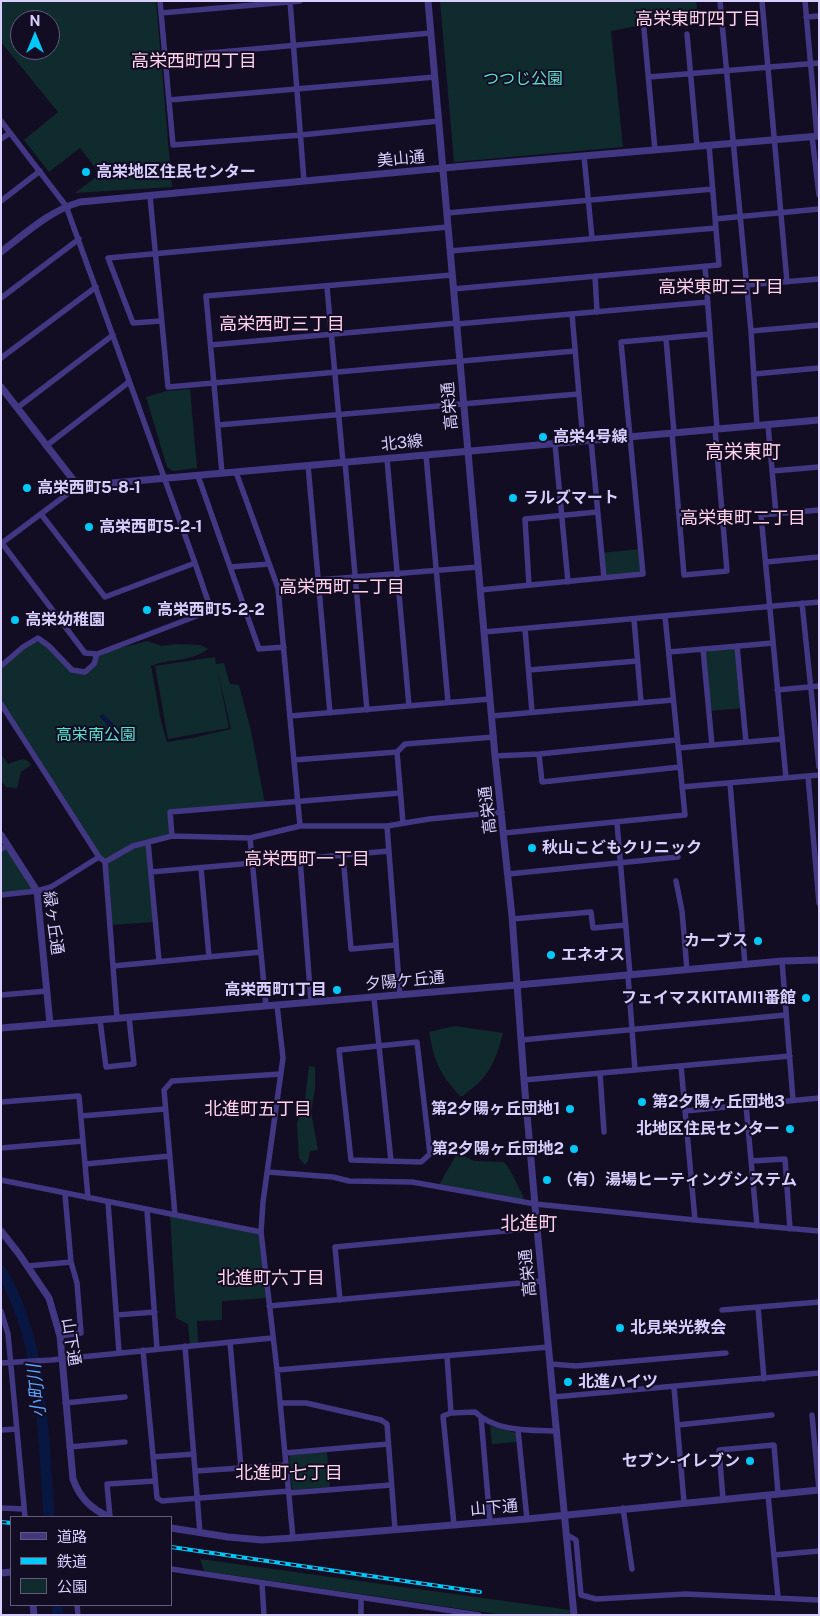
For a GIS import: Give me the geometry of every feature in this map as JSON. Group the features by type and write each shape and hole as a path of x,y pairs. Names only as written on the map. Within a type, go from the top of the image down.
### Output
{"street":[{"path":"160,1 173,145 301,135 439,121"},
{"path":"161,13 300,1"},
{"name":"高栄通","path":"428,1 495,756 512,919 537,1228 574,1615"},
{"path":"720,1 751,331 757,426"},
{"path":"762,1 787,282"},
{"path":"805,1 819,195"},
{"path":"290,2 304,181"},
{"path":"806,16 819,16"},
{"path":"644,29 655,150"},
{"path":"165,57 431,33"},
{"path":"687,34 697,146"},
{"path":"649,77 819,63"},
{"path":"169,100 434,76"},
{"path":"1,121 66,206 195,563 208,604 207,612 97,654 85,653 1,542 78,486 1,387"},
{"path":"1,139 10,133"},
{"name":"美山通","path":"1,252 51,214 66,206 80,202 816,136"},
{"path":"453,289 719,265 709,145"},
{"path":"584,156 592,238"},
{"path":"1,201 40,171"},
{"path":"447,213 712,189"},
{"path":"150,196 168,387 575,352"},
{"path":"715,219 819,209"},
{"path":"161,321 134,323 108,258 448,227"},
{"path":"450,251 716,228"},
{"path":"1,298 79,239"},
{"path":"666,338 684,575 727,571 705,266"},
{"path":"222,473 206,296 452,275"},
{"path":"595,276 597,312"},
{"path":"746,285 819,279"},
{"path":"1,358 96,286"},
{"path":"327,286 368,710"},
{"path":"211,345 708,302"},
{"path":"572,314 583,441"},
{"path":"751,331 819,325"},
{"path":"480,590 643,574 621,342 710,334"},
{"path":"17,408 113,335"},
{"path":"754,374 819,368"},
{"path":"46,446 129,382"},
{"path":"218,425 578,394"},
{"name":"北3線","path":"78,486 819,420"},
{"path":"768,425 776,514"},
{"path":"591,440 604,578"},
{"path":"555,444 568,582"},
{"path":"426,455 448,702"},
{"path":"387,459 409,706"},
{"path":"308,465 330,713"},
{"path":"772,471 819,467"},
{"path":"236,472 278,588 300,826"},
{"path":"198,476 259,649 284,647"},
{"path":"786,778 761,516 819,510"},
{"path":"529,585 525,519 597,512"},
{"path":"42,514 104,597 195,563"},
{"path":"766,562 819,557"},
{"path":"230,566 269,564"},
{"path":"318,580 478,567"},
{"path":"484,632 819,602"},
{"path":"802,603 819,767"},
{"path":"504,833 685,815 665,616"},
{"path":"634,619 641,702"},
{"path":"525,629 532,712"},
{"path":"1,666 23,647 38,638 49,646 72,670 85,672 94,664 97,654"},
{"path":"669,652 773,643"},
{"path":"737,646 746,742"},
{"path":"703,649 712,745"},
{"path":"529,670 638,661"},
{"path":"778,690 819,686"},
{"path":"290,716 490,699"},
{"path":"492,716 673,700"},
{"path":"1,704 99,857 105,862 117,1018"},
{"path":"294,760 397,752 405,744 494,737"},
{"path":"678,748 782,739"},
{"path":"495,756 540,754 677,740"},
{"path":"397,752 403,823"},
{"path":"540,754 542,782 680,767"},
{"path":"682,787 819,775"},
{"path":"808,776 819,903"},
{"path":"730,783 745,964"},
{"path":"172,836 170,812 400,793"},
{"path":"105,862 133,846 172,836 250,838 300,826 387,826 429,819 502,812"},
{"path":"617,823 626,925 635,1070"},
{"path":"387,826 400,995"},
{"name":"緑ヶ丘通","path":"1,835 5,847 37,891 50,1024"},
{"path":"250,838 266,1006"},
{"path":"148,842 159,961"},
{"path":"150,872 389,851"},
{"path":"343,855 351,949 396,945"},
{"path":"1,894 37,891 51,886 99,857"},
{"path":"508,874 678,857"},
{"path":"300,859 311,1002"},
{"path":"201,868 209,956"},
{"path":"676,881 682,911 687,970"},
{"path":"512,919 591,912 593,928 626,925"},
{"path":"114,966 261,952"},
{"name":"夕陽ケ丘通","path":"1,1028 374,998 816,958"},
{"path":"782,961 793,1100"},
{"path":"1,995 47,991"},
{"path":"374,998 390,1161"},
{"path":"277,1005 283,1058 263,1202 261,1232 277,1370 293,1538"},
{"path":"521,1040 786,1015"},
{"path":"100,1020 106,1067 134,1064 128,1017"},
{"path":"417,1042 430,1154 421,1162 351,1160 339,1050 379,1046 417,1042"},
{"path":"524,1080 790,1056"},
{"path":"681,1066 696,1220"},
{"path":"600,1073 604,1132"},
{"path":"174,1215 164,1090 172,1081 281,1074"},
{"path":"1,1102 79,1096 88,1198"},
{"path":"685,1111 819,1098"},
{"path":"746,1105 757,1226"},
{"path":"81,1116 165,1109"},
{"path":"1,1148 83,1141"},
{"path":"85,1164 170,1156"},
{"path":"752,1161 785,1159 790,1229"},
{"path":"268,1172 333,1177 349,1181 407,1182 535,1204 757,1226 819,1230"},
{"path":"1,1180 261,1232"},
{"path":"60,1336 81,1333 77,1283 71,1262 65,1194"},
{"path":"108,1202 119,1352"},
{"path":"147,1210 157,1349"},
{"path":"340,1300 335,1247 537,1228"},
{"name":"山下通","path":"1,1230 28,1266 48,1298 60,1336 73,1479 83,1500 107,1516"},
{"path":"28,1266 71,1262"},
{"path":"269,1306 542,1281"},
{"path":"722,1310 819,1302"},
{"path":"758,1307 764,1379"},
{"path":"1,1311 11,1362 25,1516"},
{"path":"116,1315 155,1312"},
{"path":"1,1363 51,1360 272,1338"},
{"path":"230,1342 241,1468"},
{"path":"185,1346 200,1533"},
{"path":"277,1370 549,1346"},
{"path":"143,1350 157,1498 162,1500 391,1485"},
{"path":"550,1364 576,1366 726,1352"},
{"path":"447,1356 451,1413"},
{"path":"554,1398 819,1373"},
{"path":"674,1386 684,1502"},
{"path":"65,1403 125,1397"},
{"path":"280,1404 306,1403 381,1420 387,1424 395,1529"},
{"path":"454,1525 443,1416 451,1413 475,1412 492,1423 518,1430 557,1431"},
{"path":"678,1424 772,1415"},
{"path":"812,1415 819,1490"},
{"path":"480,1417 490,1522"},
{"path":"1,1430 16,1429"},
{"path":"518,1430 527,1519"},
{"path":"69,1446 125,1442"},
{"path":"285,1453 388,1444"},
{"path":"723,1499 720,1450 774,1445 778,1493"},
{"path":"152,1457 194,1454"},
{"path":"196,1471 286,1464"},
{"path":"109,1516 107,1484 154,1481"},
{"name":"山下通","path":"172,1528 262,1540 527,1519 819,1490"},
{"path":"768,1494 778,1597"},
{"path":"1,1508 24,1509"},
{"path":"623,1508 632,1569"},
{"path":"566,1534 576,1540 581,1595 596,1600 686,1594 819,1600"},
{"path":"774,1555 819,1551"},
{"path":"172,1569 361,1598 434,1612 474,1614"},
{"path":"262,1584 264,1615"},
{"path":"361,1598 361,1615"}],"green space":[{"path":"1,1 156,1 172,187 75,193 100,174 80,148 49,172 24,140 58,112 16,60 60,60 60,10 10,10 10,53 1,42"},
{"name":"つつじ公園","path":"440,1 696,1 698,14 611,31 623,147 454,162"},
{"path":"190,389 197,468 173,471 167,467 146,397 166,391"},
{"path":"640,549 643,574 604,578 601,553"},
{"name":"高栄南公園","path":"38,638 72,670 86,670 97,654 147,641 162,646 177,644 200,645 208,649 193,657 151,666 161,721 167,742 231,729 217,668 229,728 168,739 155,666 215,657 216,664 224,663 230,684 239,685 251,731 265,804 171,812 172,836 148,843 155,922 110,925 105,862 1,704 1,666"},
{"path":"737,646 743,708 709,711 703,649"},
{"path":"1,754 8,764 24,759 31,765 21,772 17,788 6,787 1,781"},
{"path":"8,845 37,891 1,895 1,849"},
{"path":"455,1026 503,1033 490,1069 463,1096 460,1096 453,1088 439,1067 433,1052 429,1032"},
{"path":"309,1066 315,1067 315,1089 311,1112 318,1150 310,1151 305,1165 299,1158 297,1123 305,1099"},
{"path":"457,1153 474,1161 504,1162 524,1198 520,1200 439,1185"},
{"path":"170,1214 261,1232 268,1298 222,1301 222,1320 197,1321 198,1345 190,1346 188,1324 176,1318"},
{"path":"490,1426 516,1433 518,1442 492,1444"},
{"path":"327,1452 330,1487 292,1490 289,1455"},
{"path":"200,1559 570,1610 570,1615 503,1615 204,1571"}],"water":[{"path":"103,714 115,727 117,736 113,735 99,716"}],"waterway":[{"name":"小町川","path":"1,1271 15,1299 26,1328 34,1359 43,1422 49,1516"},
{"name":"小町川","path":"57,1606 58,1615"}],"railway":[{"path":"1,1522 10,1523"},
{"path":"172,1547 480,1592"}],"place":[{"name":"高栄地区住民センター","path":"86,172"},
{"name":"高栄4号線","path":"543,437"},
{"name":"高栄西町5-8-1","path":"27,488"},
{"name":"ラルズマート","path":"513,498"},
{"name":"高栄西町5-2-1","path":"89,527"},
{"name":"高栄西町5-2-2","path":"147,610"},
{"name":"高栄幼稚園","path":"15,620"},
{"name":"秋山こどもクリニック","path":"532,848"},
{"name":"カーブス","path":"758,941"},
{"name":"エネオス","path":"551,955"},
{"name":"高栄西町1丁目","path":"337,990"},
{"name":"フェイマスKITAMI1番館","path":"806,998"},
{"name":"第2夕陽ヶ丘団地3","path":"642,1102"},
{"name":"第2夕陽ヶ丘団地1","path":"570,1109"},
{"name":"北地区住民センター","path":"790,1129"},
{"name":"第2夕陽ヶ丘団地2","path":"574,1149"},
{"name":"（有）湯場ヒーティングシステム","path":"547,1180"},
{"name":"北見栄光教会","path":"620,1328"},
{"name":"北進ハイツ","path":"568,1382"},
{"name":"セブン-イレブン","path":"750,1461"}],"district":[{"name":"高栄東町四丁目","path":"698,19"},
{"name":"高栄西町四丁目","path":"194,61"},
{"name":"高栄東町三丁目","path":"721,287"},
{"name":"高栄西町三丁目","path":"282,324"},
{"name":"高栄東町","path":"743,452"},
{"name":"高栄東町二丁目","path":"743,518"},
{"name":"高栄西町二丁目","path":"342,587"},
{"name":"高栄西町一丁目","path":"307,859"},
{"name":"北進町五丁目","path":"258,1109"},
{"name":"北進町","path":"529,1224"},
{"name":"北進町六丁目","path":"271,1278"},
{"name":"北進町七丁目","path":"289,1473"}]}
